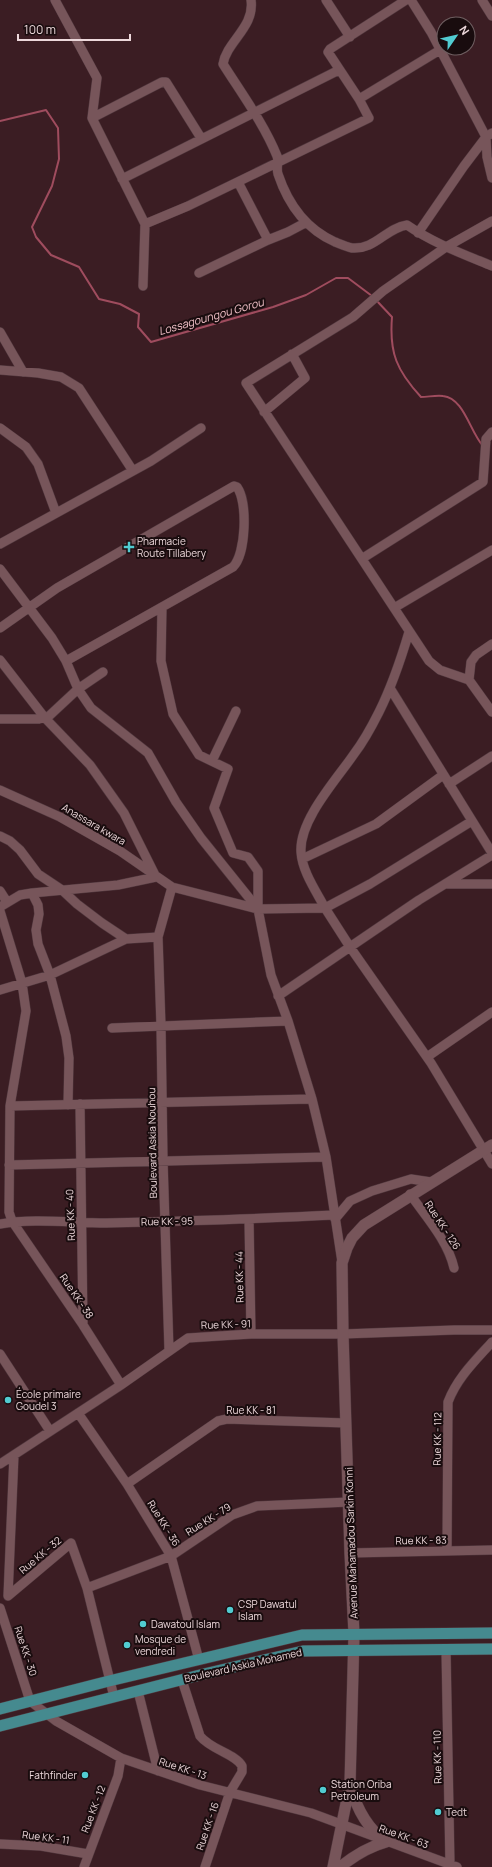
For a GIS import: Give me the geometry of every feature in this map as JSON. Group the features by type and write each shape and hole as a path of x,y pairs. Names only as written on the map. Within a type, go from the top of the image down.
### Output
{"main road":[{"name":"Boulevard Askia Mohamed","path":"0,1709 109,1681 302,1635 492,1633"},
{"name":"Boulevard Askia Mohamed","path":"0,1726 303,1651 354,1649 492,1649"}],"street":[{"path":"55,0 97,78 92,118 145,224 143,286"},
{"path":"251,0 252,6 246,27 225,57 224,64 254,111 277,157 280,179 292,203 305,223 323,236 351,248 367,247 399,226 407,225 418,233 446,247 492,266"},
{"path":"326,0 350,37"},
{"path":"145,224 188,206 369,118 359,99 328,52 330,49 406,0"},
{"path":"411,0 436,43"},
{"path":"482,0 492,16"},
{"path":"359,99 436,52"},
{"path":"443,56 489,135 487,157 492,178"},
{"path":"122,179 254,111 339,70"},
{"path":"92,118 162,82 166,82 201,138"},
{"path":"418,233 453,181 489,135"},
{"path":"238,182 268,240"},
{"path":"492,221 446,247 383,291 357,314 246,383 363,558 430,662 440,670 469,680 492,712"},
{"path":"199,272 305,223"},
{"path":"0,332 23,372"},
{"path":"264,412 305,378 292,354"},
{"path":"0,370 61,377 79,388 133,471"},
{"path":"0,428 26,447 38,464 56,513"},
{"path":"0,544 133,471 201,428"},
{"path":"363,558 483,482 486,439 492,432"},
{"path":"0,628 28,606 57,588 234,486 237,487 243,498 244,509 242,550 238,562 233,567 66,661"},
{"path":"394,608 492,550"},
{"path":"0,569 43,625 66,661 78,689 91,708 148,753 176,802 200,838 258,909"},
{"path":"162,607 161,660 173,714 199,755 228,769 214,808 233,854 248,857 258,871 258,909 271,975 288,1021 312,1099 326,1157 342,1262"},
{"path":"410,632 390,688 379,712 356,753 333,781 307,826 302,844 302,859 325,908 488,1148 492,1164"},
{"path":"469,680 471,662 476,655 492,644"},
{"path":"0,660 45,718 90,765 124,813 156,877 129,883 20,895 4,905 0,891"},
{"path":"0,720 45,718 78,689 103,672"},
{"path":"278,996 350,946 492,854 390,688"},
{"path":"212,761 236,711"},
{"path":"449,784 492,756"},
{"path":"302,859 376,824 443,775"},
{"name":"Anassara kwara","path":"0,790 60,817 120,851 156,877 172,886 258,909 325,908"},
{"path":"325,908 370,884 472,822"},
{"path":"0,836 10,841 20,850 38,874 62,890 77,904 126,939"},
{"path":"445,884 492,884"},
{"name":"Boulevard Askia Nouhou","path":"169,1350 166,1222 162,1160 161,1026 158,937 172,886"},
{"path":"32,893 38,905 39,914 36,930 38,944 50,975 66,1036 70,1058 68,1105"},
{"path":"0,911 22,983 25,1018 10,1106 8,1201 12,1221"},
{"path":"0,990 50,975 126,939 158,937"},
{"path":"427,1057 492,1012"},
{"path":"112,1028 288,1021"},
{"path":"10,1106 162,1104 312,1099"},
{"name":"Rue KK - 40","path":"80,1104 83,1325"},
{"path":"410,1194 488,1148"},
{"path":"9,1164 326,1157"},
{"path":"334,1217 350,1201 372,1191 411,1179 431,1182"},
{"name":"Avenue Mahamadou Sarkin Konni","path":"333,1867 343,1825 350,1784 354,1649 342,1334 342,1262 350,1243 364,1225 410,1194"},
{"name":"Rue KK - 126","path":"410,1194 443,1242 452,1259 454,1268"},
{"name":"Rue KK - 95","path":"0,1224 12,1221 82,1223 166,1222 334,1217"},
{"name":"Rue KK - 44","path":"249,1219 251,1334"},
{"name":"Rue KK - 38","path":"12,1221 83,1325 121,1385"},
{"name":"Rue KK - 91","path":"0,1464 121,1385 188,1338 251,1334 342,1334 492,1330"},
{"name":"Rue KK - 112","path":"447,1551 448,1402 461,1377 492,1342"},
{"path":"0,1354 50,1432"},
{"name":"Rue KK - 36","path":"78,1413 127,1484 171,1556 199,1660"},
{"name":"Rue KK - 81","path":"127,1484 218,1421 227,1419 346,1423"},
{"name":"Rue KK - 32","path":"14,1455 8,1596 71,1543 87,1588 114,1697"},
{"name":"Rue KK - 79","path":"87,1588 171,1556 232,1516 257,1506 349,1502"},
{"name":"Rue KK - 83","path":"350,1553 492,1550"},
{"name":"Rue KK - 30","path":"0,1608 30,1701"},
{"name":"Rue KK - 110","path":"446,1650 454,1866"},
{"name":"Rue KK - 16","path":"182,1680 200,1736 213,1748 240,1762 242,1766 242,1772 230,1792 205,1867"},
{"path":"138,1691 158,1771"},
{"name":"Rue KK - 13","path":"30,1701 46,1714 121,1758 200,1785 310,1813 343,1825"},
{"name":"Rue KK - 12","path":"84,1867 118,1776 121,1758"},
{"path":"350,1784 359,1811 368,1826 386,1842"},
{"name":"Rue KK - 63","path":"343,1825 454,1866"},
{"path":"340,1867 355,1855 370,1847 386,1842"},
{"name":"Rue KK - 11","path":"0,1844 41,1846 88,1854"}],"waterway":[{"name":"Lossagoungou Gorou","path":"0,121 46,110 58,128 59,159 52,186 32,227 36,237 51,255 79,267 99,299 120,304 139,314 138,327 151,342 273,307 306,295 336,278 348,278 372,296"},
{"name":"Lossagoungou Gorou","path":"376,300 392,317 391,330 396,361 406,379 421,397 443,396 450,398 456,403 466,416 478,440 483,446"}],"place":[{"name":"Pharmacie Route Tillabery","path":"129,547"},
{"name":"École primaire Goudel 3","path":"8,1400"},
{"name":"CSP Dawatul Islam","path":"230,1610"},
{"name":"Dawatoul Islam","path":"143,1624"},
{"name":"Mosque de vendredi","path":"127,1645"},
{"name":"Fathfinder","path":"85,1775"},
{"name":"Station Oriba Petroleum","path":"323,1790"},
{"name":"Tedt","path":"438,1812"}]}
